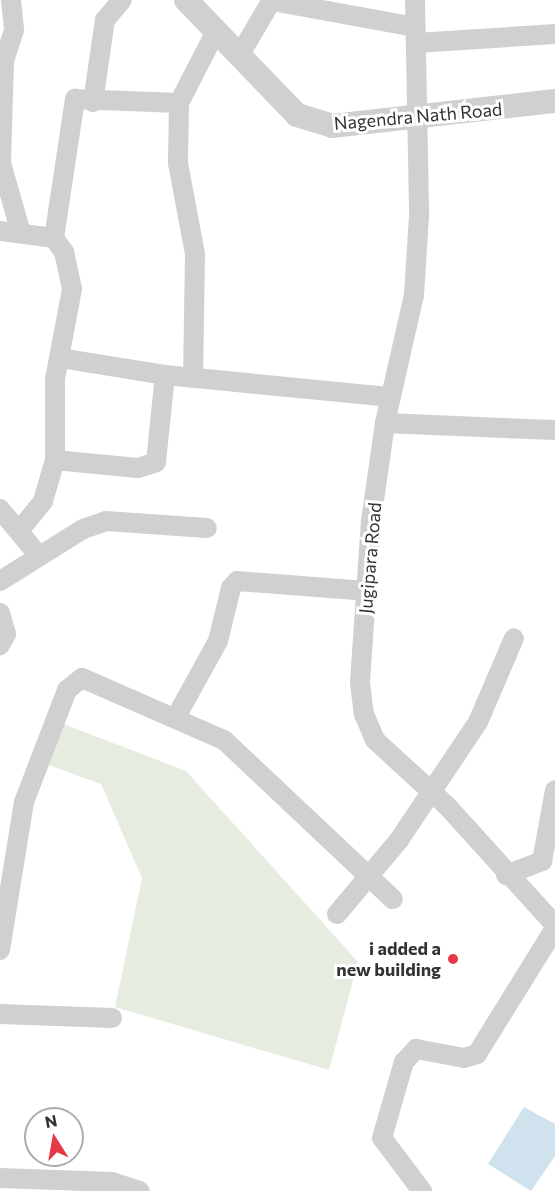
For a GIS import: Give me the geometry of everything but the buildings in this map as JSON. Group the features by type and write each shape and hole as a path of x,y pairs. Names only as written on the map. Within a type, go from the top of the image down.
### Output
{"street":[{"path":"10,0 14,30 4,62 1,163 21,234"},
{"path":"93,102 105,20 122,0"},
{"name":"Nagendra Nath Road","path":"186,0 297,115 332,126 555,101"},
{"path":"239,56 272,0 416,35 555,34"},
{"name":"Jugipara Road","path":"415,0 417,118 414,295 385,423 366,591 360,683 364,714 375,740 430,791 555,927"},
{"path":"193,378 195,254 178,163 178,103 216,31"},
{"path":"19,531 43,501 55,460 53,403 72,289 67,262 54,238 75,99 93,102 178,103"},
{"path":"0,231 54,238"},
{"path":"60,358 165,375 391,397"},
{"path":"55,460 138,468 156,462 165,375"},
{"path":"385,423 555,430"},
{"path":"0,509 38,555"},
{"path":"0,581 38,555 106,521 207,528"},
{"path":"176,717 218,641 231,588 237,581 366,591"},
{"path":"0,613 6,634 0,645"},
{"path":"337,914 430,791 478,722 514,638"},
{"path":"0,950 7,856 24,802 71,683 90,679 224,740 245,757 366,878 393,899"},
{"path":"506,875 542,861 555,789"},
{"path":"422,1191 382,1138 404,1062 416,1049 464,1058 477,1054 555,927"},
{"path":"0,1014 112,1018"},
{"path":"0,1178 112,1182 140,1191"}],"shaded area":[{"path":"61,723 186,771 358,962 329,1070 115,1007 142,878 101,784 46,764"}],"water":[{"path":"524,1107 555,1124 555,1156 531,1191 488,1164"}],"place":[{"name":"i added a new building","path":"453,959"}]}
